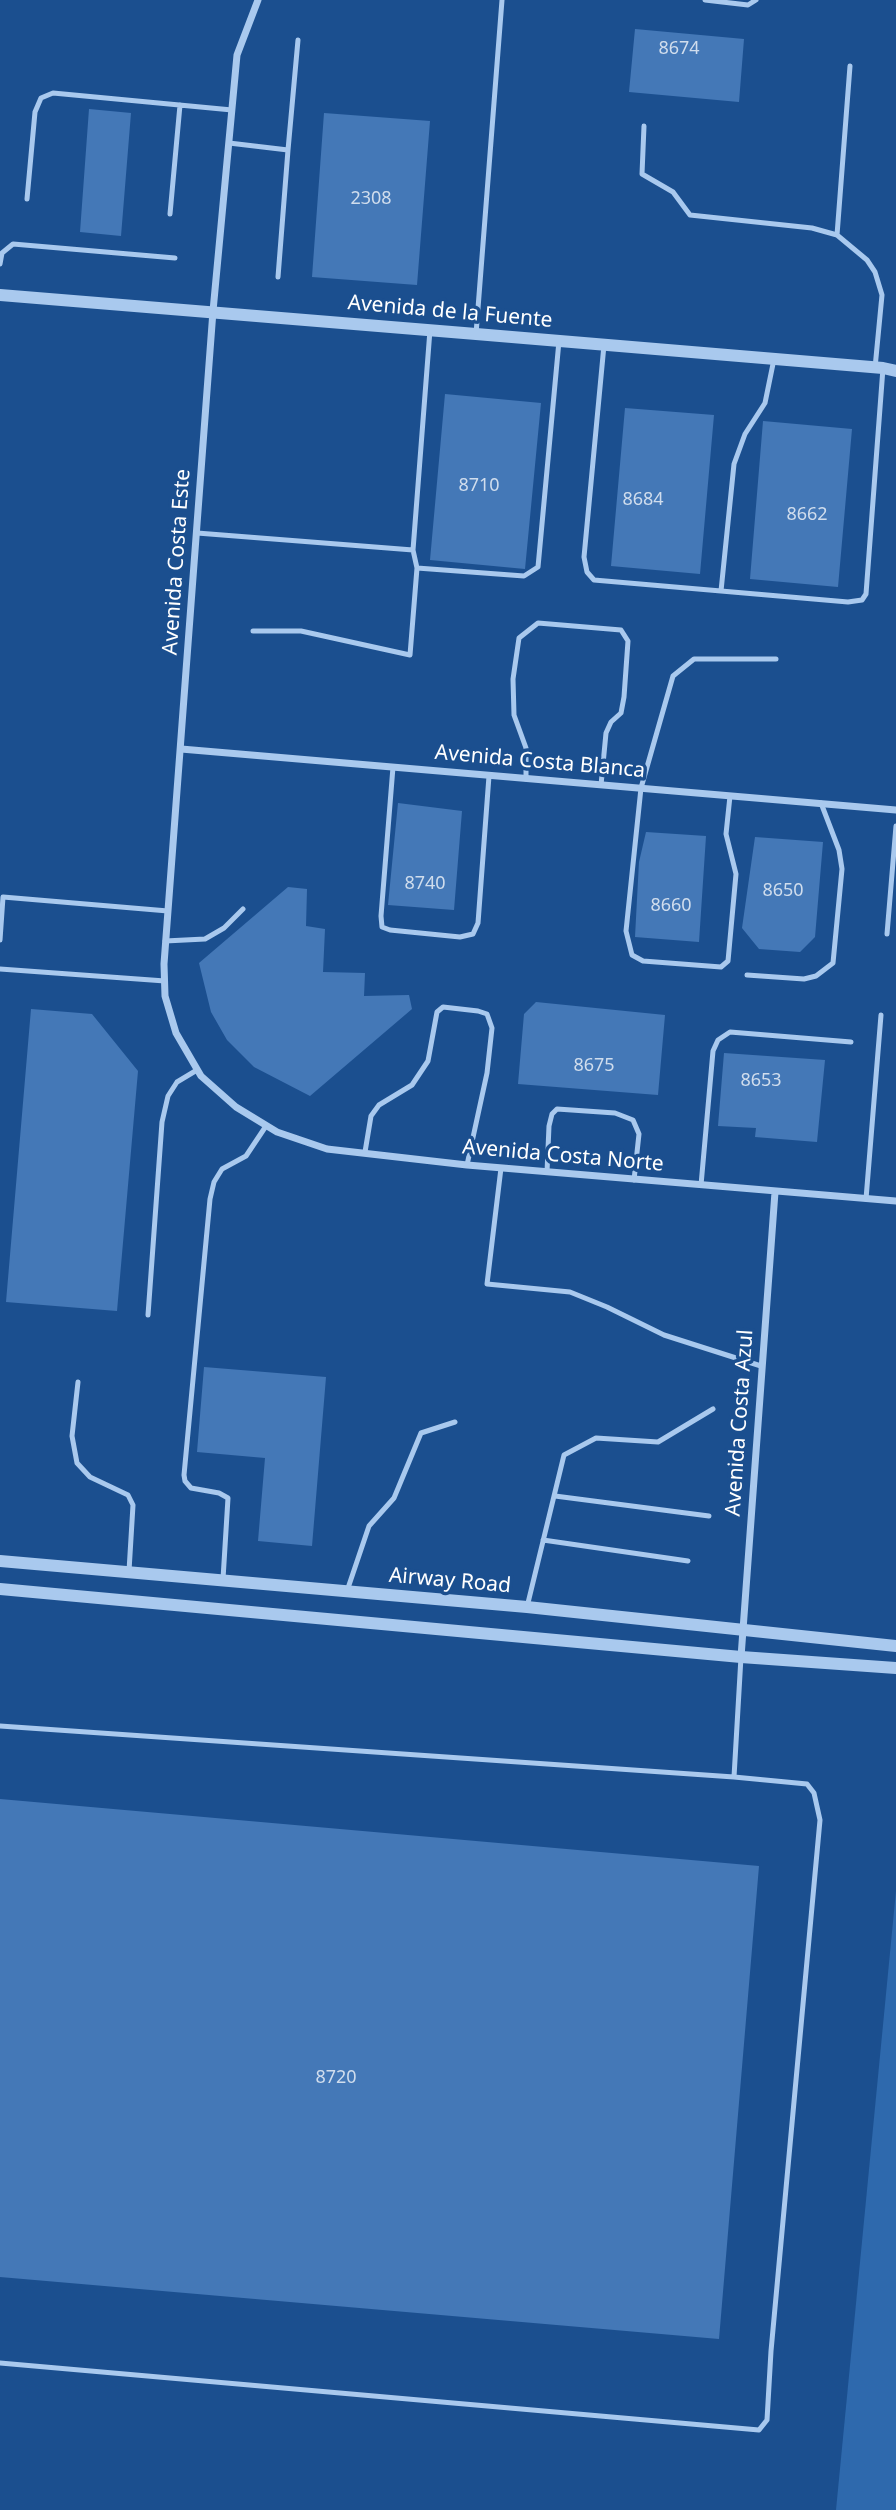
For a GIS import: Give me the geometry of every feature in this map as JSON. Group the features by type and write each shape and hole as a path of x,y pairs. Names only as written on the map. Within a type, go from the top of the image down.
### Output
{"street":[{"name":"Avenida Costa Este","path":"236,1107 201,1076 176,1033 165,996 165,941 213,311 237,55 258,0"},
{"name":"Avenida de la Fuente","path":"0,295 885,369"},
{"name":"Avenida Costa Blanca","path":"181,749 896,810"},
{"name":"Avenida Costa Norte","path":"236,1107 277,1132 327,1149 467,1165 896,1201"},
{"name":"Avenida Costa Azul","path":"741,1657 775,1192"},
{"name":"Airway Road","path":"0,1561 129,1570 527,1607 896,1646"},
{"path":"0,1589 741,1657 896,1668"}],"lane":[{"path":"477,334 502,0"},
{"path":"705,0 748,5 756,0"},
{"path":"278,277 298,40"},
{"path":"837,235 850,66"},
{"path":"27,199 35,112 41,98 53,93 232,110"},
{"path":"170,214 180,105"},
{"path":"604,345 584,557 587,572 594,580 848,602 862,600 866,594 885,369 882,295 875,272 867,260 837,235 812,228 690,215 673,192 642,174 644,126"},
{"path":"229,143 288,150"},
{"path":"0,264 2,253 13,244 175,258"},
{"path":"253,631 301,631 410,655 416,568 414,550 430,330"},
{"path":"416,568 524,576 538,567 559,341"},
{"path":"721,591 734,464 745,434 765,403 774,359"},
{"path":"197,533 414,550"},
{"path":"526,779 526,748 514,715 513,679 519,638 538,623 621,630 628,641 621,713 611,722 606,733 601,785"},
{"path":"730,796 726,834 736,874 728,961 721,967 713,967 643,961 632,955 626,931 641,788 673,677 694,659 776,659"},
{"path":"393,767 382,927 460,937 472,934 478,923 489,775"},
{"path":"747,975 804,979 816,976 833,963 842,869 839,850 821,803"},
{"path":"887,934 896,826"},
{"path":"0,940 3,897 168,911"},
{"path":"165,941 205,939 224,928 243,909"},
{"path":"0,969 165,981"},
{"path":"365,1152 371,1116 379,1105 412,1084 428,1061 437,1012 443,1007 478,1010 488,1014 492,1028 488,1073 467,1165"},
{"path":"866,1199 881,1014"},
{"path":"701,1185 713,1051 718,1040 730,1032 851,1042"},
{"path":"148,1315 162,1122 168,1096 177,1082 197,1070"},
{"path":"547,1172 549,1126 552,1114 557,1109 615,1113 633,1120 639,1134 634,1180"},
{"path":"223,1579 228,1498 219,1493 191,1488 184,1475 185,1461 212,1191 222,1169 246,1156 266,1126"},
{"path":"500,1168 487,1284 570,1292 664,1335 761,1366"},
{"path":"78,1382 72,1436 77,1463 90,1477 128,1495 133,1505 129,1570"},
{"path":"527,1607 564,1455 596,1437 657,1442 713,1409"},
{"path":"347,1591 369,1526 394,1498 421,1433 455,1422"},
{"path":"555,1496 709,1516"},
{"path":"543,1540 688,1561"},
{"path":"734,1777 741,1657"},
{"path":"0,1726 807,1784 814,1793 820,1820 767,2420 759,2430 0,2363"}],"shaded area":[{"path":"896,1891 896,2510 836,2510"}],"building":[{"path":"635,29 744,39 739,102 629,92"},
{"path":"89,109 131,113 121,236 80,232"},
{"path":"324,113 430,121 417,285 312,277"},
{"path":"445,394 541,403 525,569 430,560"},
{"path":"625,408 714,415 700,574 611,566"},
{"path":"763,421 852,429 838,587 750,579"},
{"path":"398,803 462,811 454,910 388,905"},
{"path":"646,832 706,836 699,942 635,937 639,862"},
{"path":"755,837 823,842 815,937 800,952 759,949 742,928"},
{"path":"288,887 307,889 306,926 325,929 323,972 365,973 364,996 409,995 412,1009 310,1096 254,1067 227,1040 211,1012 199,963"},
{"path":"536,1002 665,1015 658,1095 518,1084 524,1014"},
{"path":"31,1009 92,1014 138,1071 117,1311 6,1302"},
{"path":"724,1053 825,1060 817,1142 755,1137 756,1128 718,1126"},
{"path":"204,1367 326,1377 312,1546 258,1541 265,1458 197,1452"},
{"path":"0,1799 759,1866 719,2339 0,2277"}]}
